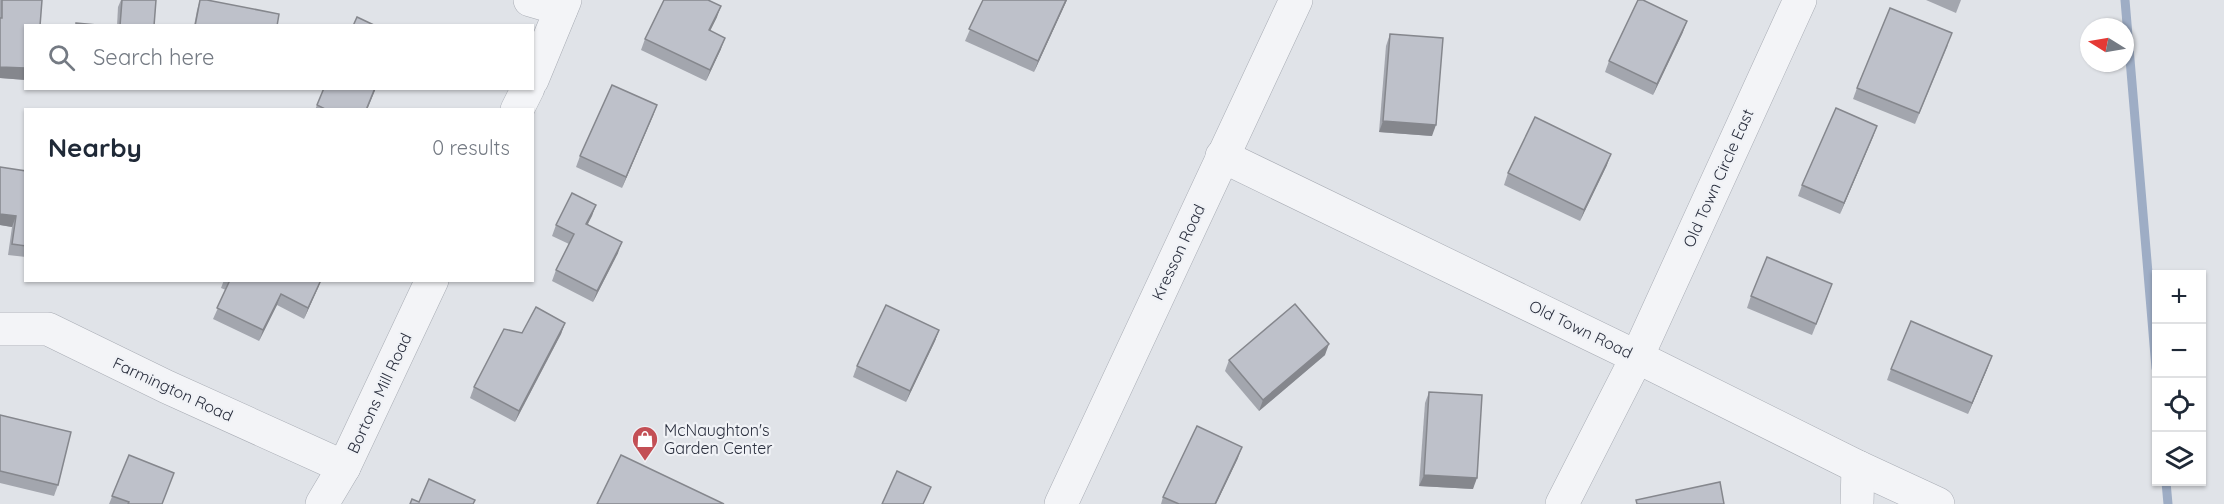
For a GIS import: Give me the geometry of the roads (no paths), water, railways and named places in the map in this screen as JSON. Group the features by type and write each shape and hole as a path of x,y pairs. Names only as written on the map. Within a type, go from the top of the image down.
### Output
{"street":[{"path":"530,0 563,5 534,75"},
{"name":"Kresson Road","path":"1061,504 1296,0"},
{"name":"Old Town Circle East","path":"1562,504 1637,357 1800,0"},
{"path":"518,108 527,90"},
{"name":"Old Town Road","path":"1222,156 1938,504"},
{"name":"Bortons Mill Road","path":"322,504 344,467 431,282"},
{"name":"Farmington Road","path":"0,329 48,328 167,387 344,467"},
{"path":"1857,504 1858,466"}],"waterway":[{"path":"2125,0 2152,324"},
{"path":"2166,486 2168,504"}],"place":[{"name":"McNaughton's Garden Center","path":"645,462"}]}
